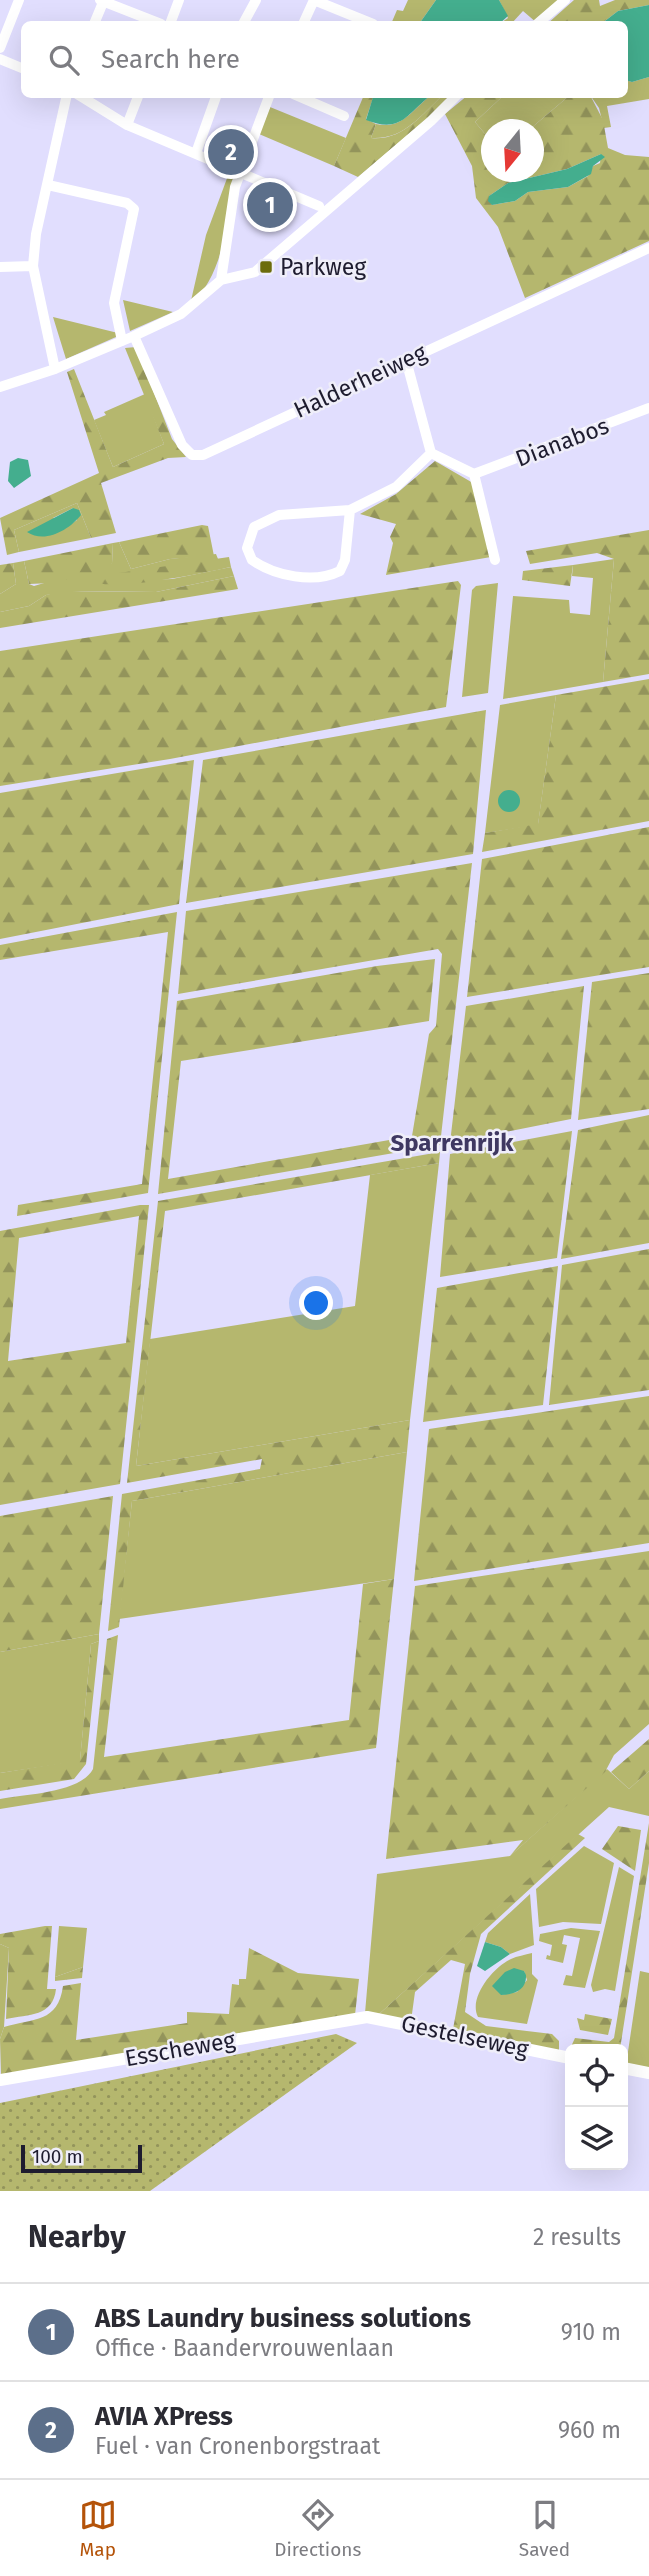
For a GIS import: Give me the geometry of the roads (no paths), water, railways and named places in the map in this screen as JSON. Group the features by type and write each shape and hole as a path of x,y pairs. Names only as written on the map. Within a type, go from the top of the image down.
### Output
{"street":[{"path":"0,48 19,0"},
{"path":"95,21 102,0 153,21"},
{"path":"171,21 179,0"},
{"path":"245,21 256,0"},
{"path":"304,21 314,0 366,21"},
{"path":"540,21 565,0"},
{"path":"0,59 21,68"},
{"path":"55,369 33,266 36,234 66,98"},
{"path":"83,98 127,125 319,206"},
{"path":"127,125 137,98"},
{"path":"196,153 216,98"},
{"path":"221,280 235,187 268,98"},
{"path":"302,98 344,116"},
{"path":"0,387 55,369 134,336 181,314 221,280 255,272 431,121 454,98"},
{"path":"48,185 127,203 134,209 114,303 122,341"},
{"name":"Halderheiweg","path":"134,336 182,445 186,452 198,455 649,248"},
{"path":"0,267 33,266"},
{"path":"406,360 431,453 474,474 495,560"},
{"name":"Dianabos","path":"474,474 649,408"},
{"path":"351,510 343,566 333,575 303,577 283,574 253,560 247,548 248,535 254,527 279,515 351,510 396,486 431,453"},
{"name":"Gestelseweg","path":"360,2018 384,2019 565,2057"},
{"name":"Esscheweg","path":"0,2080 360,2018"},
{"path":"628,2069 649,2073"}],"place":[{"name":"AVIA XPress","path":"231,152"},
{"name":"ABS Laundry business solutions","path":"270,205"},
{"name":"Parkweg","path":"266,267"}],"district":[{"name":"Sparrenrijk","path":"452,1143"}]}
